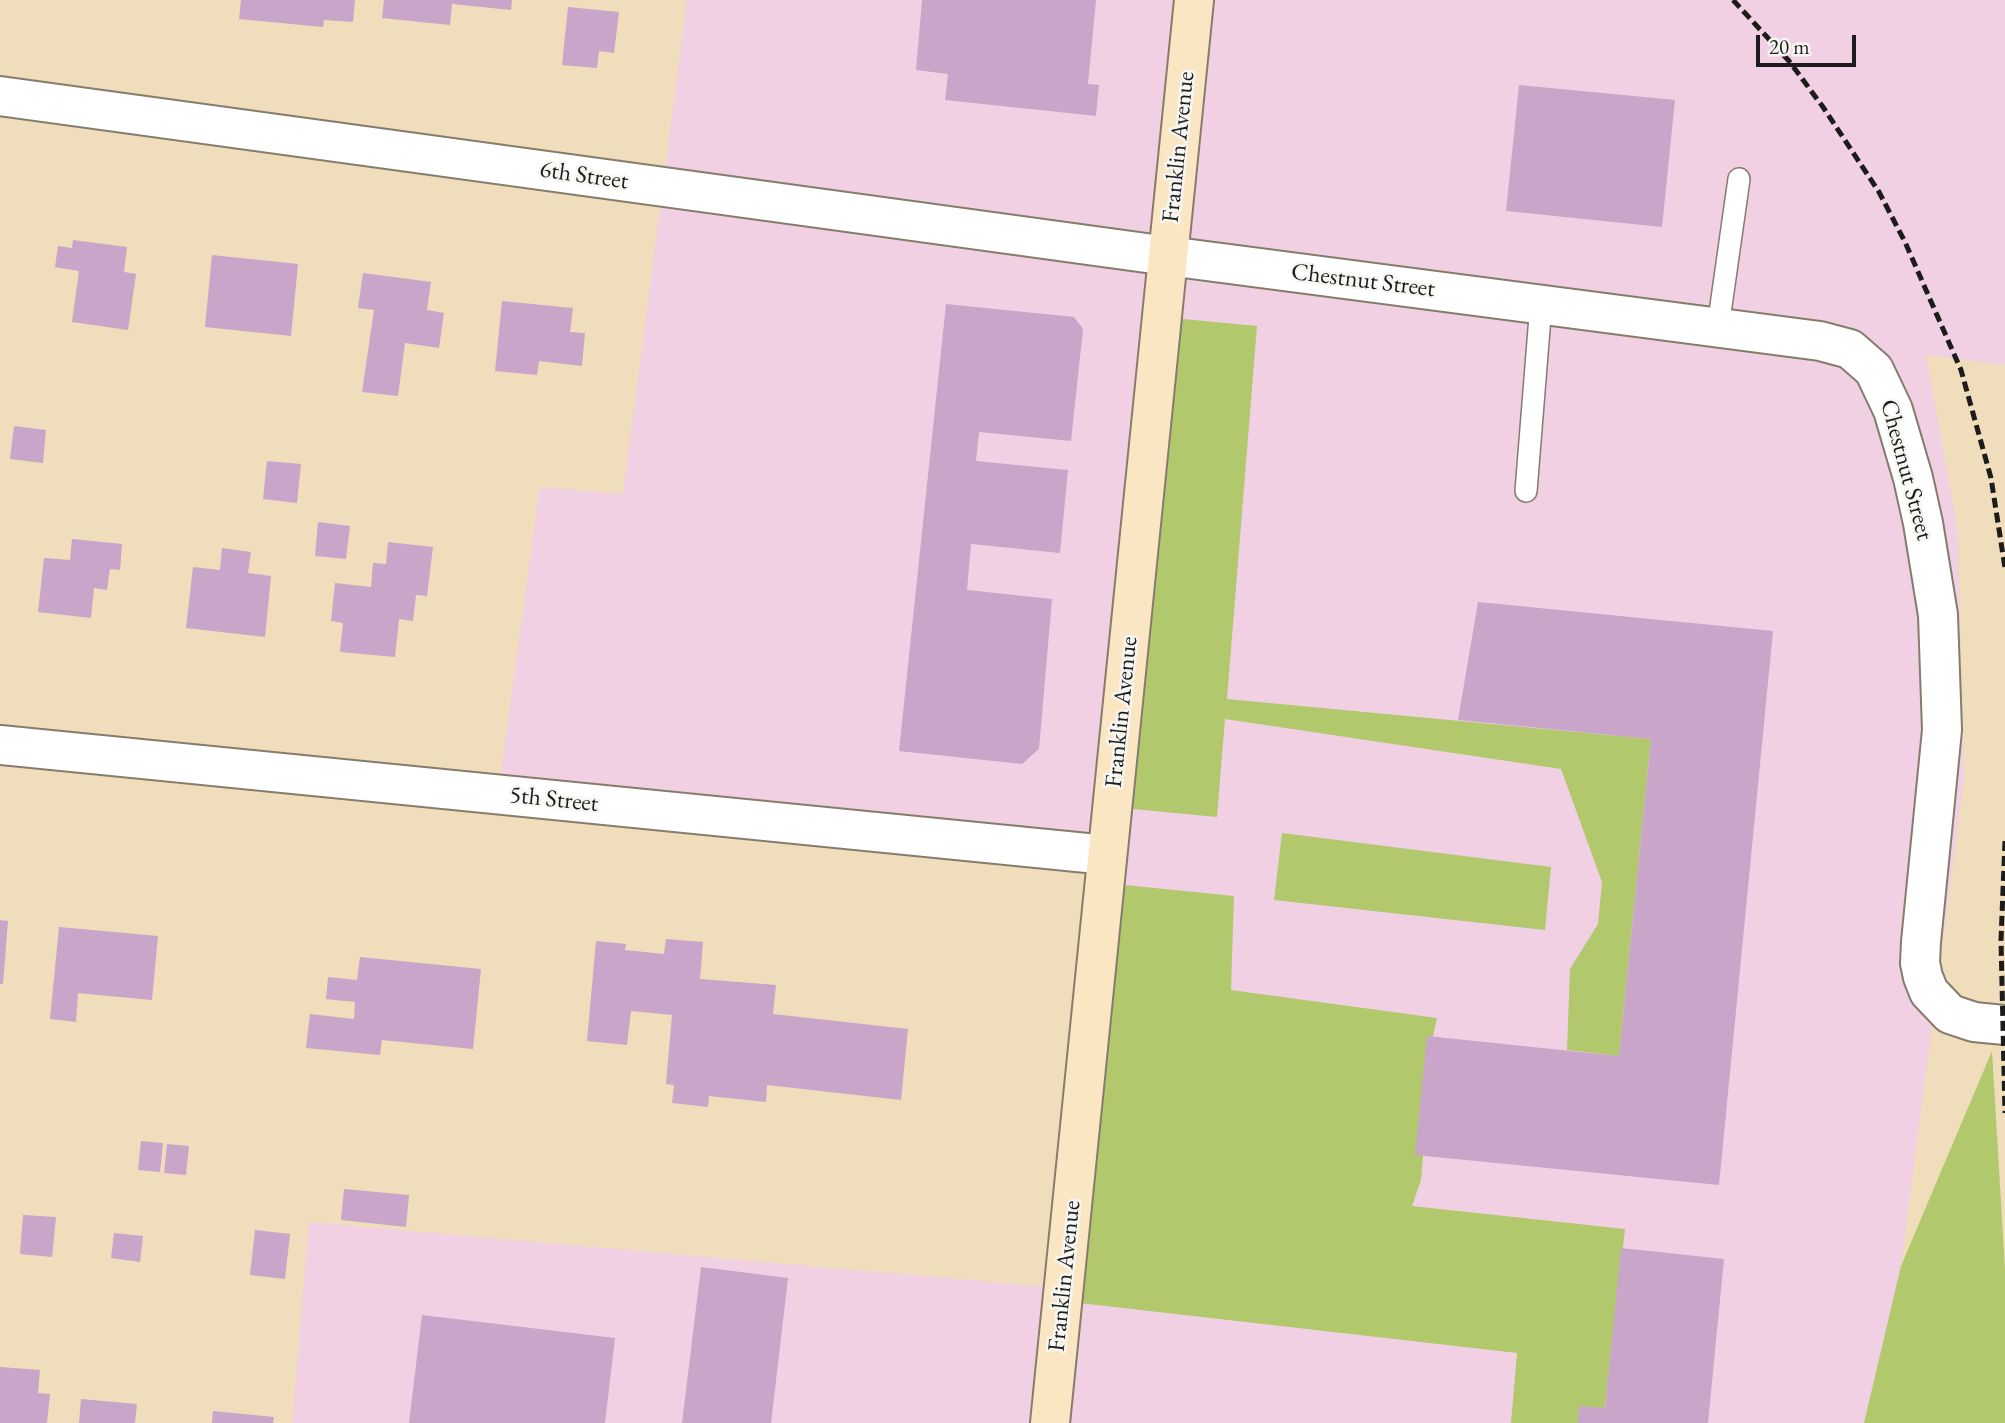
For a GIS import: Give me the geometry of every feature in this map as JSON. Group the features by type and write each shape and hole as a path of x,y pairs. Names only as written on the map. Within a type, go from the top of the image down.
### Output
{"main road":[{"name":"Franklin Avenue","path":"1050,1423 1194,0"}],"street":[{"name":"6th Street","path":"0,96 1168,256"},
{"name":"Chestnut Street","path":"1168,256 1820,341 1850,349 1874,370 1888,394 1913,478 1924,528 1937,615 1941,673 1941,741 1920,963 1929,992 1950,1014 1974,1022 2005,1025"},
{"name":"5th Street","path":"0,745 1107,855"}],"lane":[{"path":"1718,327 1739,179"},
{"path":"1526,491 1541,304"}],"shaded area":[{"path":"687,0 2005,0 2005,365 1926,355 1958,532 1964,779 1900,1273 1864,1423 1052,1423 1100,860 497,800 540,487 623,494"},
{"path":"309,1222 1061,1288 1050,1423 292,1423"}],"green space":[{"path":"1162,317 1257,326 1227,699 1651,739 1619,1056 1567,1050 1570,969 1598,924 1602,882 1561,769 1225,719 1217,817 1112,807"},
{"path":"1282,833 1551,867 1545,930 1274,900"},
{"path":"1105,883 1234,896 1231,990 1437,1018 1433,1036 1421,1180 1412,1206 1625,1229 1603,1423 1511,1423 1517,1353 1062,1301"},
{"path":"1992,1051 2005,1270 2005,1423 1864,1423 1901,1266"}],"building":[{"path":"241,0 355,0 353,22 324,20 323,27 239,19"},
{"path":"384,0 512,0 511,10 452,4 450,25 382,18"},
{"path":"922,0 1096,0 1088,84 1099,85 1096,116 945,100 948,74 916,70"},
{"path":"568,7 619,12 614,53 599,51 597,68 562,65"},
{"path":"1519,85 1675,100 1662,227 1506,211"},
{"path":"73,240 127,247 124,272 136,274 128,330 72,322 79,271 55,267 58,246 72,248"},
{"path":"212,255 298,264 291,336 205,327"},
{"path":"363,273 431,282 427,310 444,313 439,348 405,343 398,396 362,392 374,310 358,308"},
{"path":"502,301 573,308 570,332 585,333 582,366 539,361 537,375 495,371"},
{"path":"946,304 1074,317 1083,329 1071,441 979,432 976,461 1068,470 1060,553 971,544 967,590 1052,599 1039,749 1022,764 899,751"},
{"path":"14,426 46,430 43,463 10,459"},
{"path":"267,461 301,464 297,503 263,499"},
{"path":"318,522 350,526 346,559 315,556"},
{"path":"72,539 122,544 120,570 110,569 107,590 94,588 91,618 38,612 44,558 70,560"},
{"path":"388,542 433,547 427,596 416,595 413,621 399,619 395,657 340,652 343,623 331,621 335,583 371,587 373,563 386,564"},
{"path":"222,548 251,552 248,573 271,576 265,637 186,628 193,567 220,570"},
{"path":"1478,602 1773,631 1719,1185 1415,1155 1427,1036 1619,1056 1651,739 1458,720"},
{"path":"0,920 8,921 3,984 0,984"},
{"path":"59,927 158,936 152,1000 78,993 76,1022 50,1019"},
{"path":"666,939 703,942 700,979 776,985 773,1014 908,1029 901,1100 767,1085 766,1102 709,1096 708,1107 672,1103 674,1085 666,1084 672,1015 631,1011 627,1045 587,1041 596,941 626,944 625,950 664,954"},
{"path":"360,957 481,969 473,1049 382,1040 380,1055 306,1048 310,1014 354,1019 355,1002 326,999 328,977 357,980"},
{"path":"141,1141 163,1143 160,1172 138,1170"},
{"path":"167,1144 189,1146 186,1175 164,1173"},
{"path":"344,1189 409,1195 406,1227 341,1220"},
{"path":"23,1215 56,1217 52,1257 20,1254"},
{"path":"255,1230 290,1234 285,1279 250,1275"},
{"path":"114,1233 143,1236 140,1262 111,1258"},
{"path":"1621,1248 1724,1259 1708,1423 1578,1423 1579,1406 1605,1408"},
{"path":"701,1267 788,1278 771,1423 682,1423"},
{"path":"422,1315 615,1338 605,1423 409,1423"},
{"path":"0,1367 40,1370 38,1393 50,1394 47,1423 0,1423"},
{"path":"81,1399 137,1404 135,1423 79,1423"},
{"path":"213,1411 274,1417 273,1423 212,1423"}],"railway":[{"path":"1733,0 1789,61 1823,107 1879,192 1905,242 1961,370 1991,478 2005,568"},
{"path":"2005,841 2001,940 2005,1113"}]}
